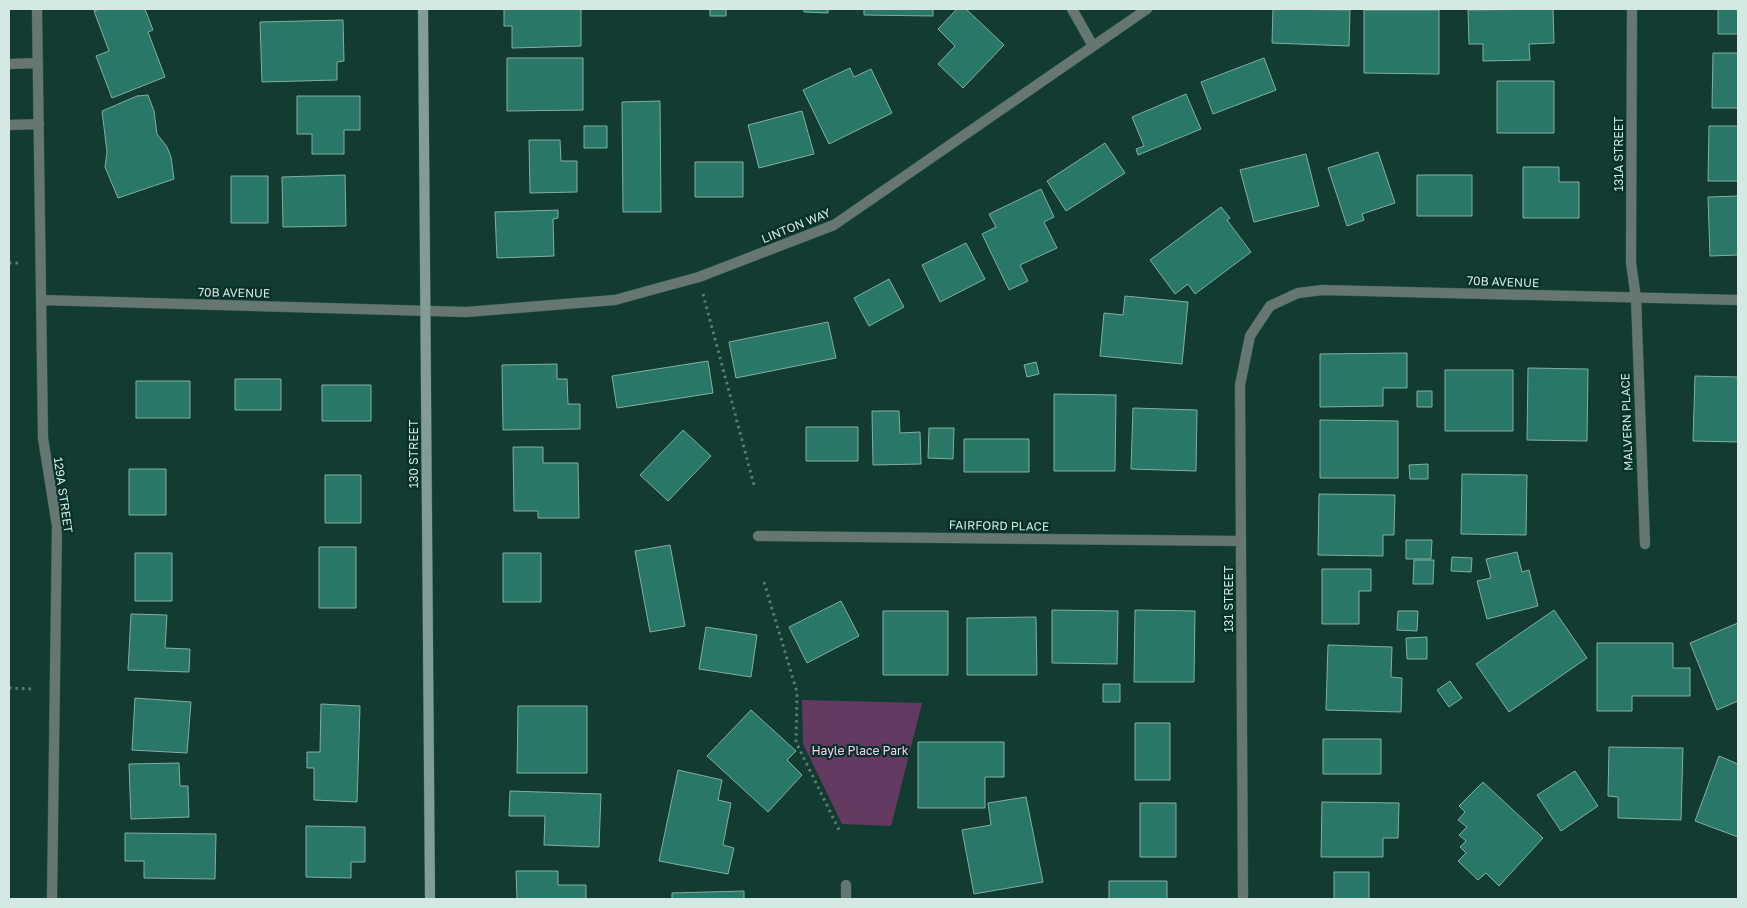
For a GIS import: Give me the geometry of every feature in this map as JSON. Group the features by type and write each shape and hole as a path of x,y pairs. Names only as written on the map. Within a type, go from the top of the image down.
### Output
{"street":[{"name":"129A STREET","path":"37,9 43,438 57,526 52,899"},
{"name":"130 STREET","path":"423,9 430,899"},
{"path":"1072,9 1093,46"},
{"name":"LINTON WAY","path":"426,311 466,312 615,300 699,278 834,225 1147,9"},
{"name":"131A STREET","path":"1632,9 1631,263 1636,298"},
{"path":"9,64 38,63"},
{"path":"9,125 39,124"},
{"name":"70B AVENUE","path":"1270,306 1298,293 1323,290 1738,300"},
{"name":"MALVERN PLACE","path":"1636,298 1645,544"},
{"name":"70B AVENUE","path":"42,300 426,311"},
{"name":"131 STREET","path":"1243,899 1240,385 1250,336 1270,306"},
{"name":"FAIRFORD PLACE","path":"758,536 1241,541"},
{"path":"846,885 846,899"}],"path":[{"path":"9,263 19,263"},
{"path":"703,293 754,485"},
{"path":"764,582 796,692 796,742 840,832"},
{"path":"9,688 33,689"}],"green space":[{"name":"Hayle Place Park","path":"802,700 922,703 891,826 842,824 803,744"}],"building":[{"path":"100,9 145,9 153,30 148,32 165,77 112,98 96,56 109,51 94,11"},
{"path":"504,9 581,9 581,46 512,48 512,26 504,26"},
{"path":"710,9 726,9 726,16 710,16"},
{"path":"804,9 828,9 828,13 804,12"},
{"path":"864,9 933,9 933,16 864,15"},
{"path":"957,9 966,9 1004,45 963,88 938,64 955,46 938,29"},
{"path":"1273,9 1350,10 1349,46 1272,43"},
{"path":"1553,9 1554,43 1529,44 1530,60 1483,61 1483,44 1469,44 1468,10"},
{"path":"1718,9 1738,9 1738,34 1718,34"},
{"path":"1364,10 1439,10 1439,74 1364,73"},
{"path":"343,20 344,61 337,62 337,80 262,82 260,22"},
{"path":"1713,53 1738,53 1738,108 1712,108"},
{"path":"507,58 583,58 583,110 507,111"},
{"path":"1264,58 1276,90 1213,114 1201,82"},
{"path":"850,68 854,77 871,69 892,113 829,144 803,90"},
{"path":"1497,81 1554,81 1554,133 1497,133"},
{"path":"1186,94 1201,129 1138,155 1136,149 1144,146 1132,117"},
{"path":"148,95 154,111 157,134 167,147 171,157 174,179 118,198 105,167 107,152 102,111 137,96"},
{"path":"297,96 360,96 360,130 344,130 344,154 312,154 312,134 297,134"},
{"path":"660,101 661,212 623,212 622,102"},
{"path":"802,111 814,154 759,168 748,125"},
{"path":"584,126 607,126 607,148 584,148"},
{"path":"1709,126 1738,126 1738,181 1708,181"},
{"path":"529,140 560,140 561,161 577,161 577,192 530,193"},
{"path":"1105,143 1125,173 1066,211 1047,181"},
{"path":"1378,152 1395,203 1362,214 1364,220 1347,226 1328,168"},
{"path":"1306,154 1319,206 1254,222 1240,170"},
{"path":"695,162 743,162 743,197 695,197"},
{"path":"1523,167 1559,167 1559,182 1579,182 1579,218 1523,218"},
{"path":"345,175 346,226 283,227 282,177"},
{"path":"1417,175 1472,175 1472,216 1417,216"},
{"path":"231,176 268,176 268,223 231,223"},
{"path":"1041,189 1054,217 1044,222 1057,248 1020,265 1028,281 1009,290 982,234 996,227 989,214"},
{"path":"1738,196 1738,255 1710,256 1708,197"},
{"path":"1221,207 1230,218 1227,220 1251,252 1195,294 1188,284 1175,294 1150,260"},
{"path":"558,210 558,218 553,219 554,256 497,258 495,212"},
{"path":"966,243 985,279 940,302 922,265"},
{"path":"889,279 904,307 869,326 854,298"},
{"path":"1125,296 1188,302 1182,364 1100,356 1104,313 1123,315"},
{"path":"828,322 836,358 736,378 729,342"},
{"path":"1407,353 1407,388 1383,388 1383,406 1320,407 1320,354"},
{"path":"708,361 713,393 617,408 612,376"},
{"path":"1036,362 1039,374 1027,377 1024,365"},
{"path":"557,364 557,379 567,379 568,404 580,404 580,429 503,430 502,365"},
{"path":"1528,368 1588,369 1587,441 1527,440"},
{"path":"1445,370 1513,370 1513,431 1445,431"},
{"path":"1695,376 1738,377 1738,442 1693,441"},
{"path":"235,379 281,379 281,410 235,410"},
{"path":"136,381 190,381 190,418 136,418"},
{"path":"322,385 371,385 371,421 322,421"},
{"path":"1417,391 1432,391 1432,407 1417,407"},
{"path":"1054,394 1116,395 1115,471 1054,471"},
{"path":"1133,408 1197,410 1196,471 1131,469"},
{"path":"872,411 899,411 900,433 920,432 921,464 873,465"},
{"path":"1320,420 1398,421 1398,478 1320,478"},
{"path":"806,427 858,427 858,461 806,461"},
{"path":"929,428 954,428 953,459 928,458"},
{"path":"683,430 711,456 668,501 640,475"},
{"path":"964,439 1029,439 1029,472 964,472"},
{"path":"513,447 543,447 543,463 578,463 579,518 538,518 538,511 514,511"},
{"path":"1428,464 1428,479 1410,479 1409,465"},
{"path":"129,469 166,469 166,515 129,515"},
{"path":"1462,474 1527,475 1526,535 1461,534"},
{"path":"325,475 361,475 361,523 325,523"},
{"path":"1319,494 1395,495 1394,535 1383,535 1383,556 1318,555"},
{"path":"1406,540 1432,540 1431,559 1406,559"},
{"path":"670,545 685,626 650,632 635,551"},
{"path":"319,547 356,547 356,608 319,608"},
{"path":"1517,552 1522,572 1529,570 1538,606 1487,619 1477,581 1491,578 1486,559"},
{"path":"135,553 172,553 172,601 135,601"},
{"path":"503,553 541,553 541,602 503,602"},
{"path":"1452,557 1472,558 1471,572 1451,571"},
{"path":"1414,560 1434,560 1433,584 1413,584"},
{"path":"1322,569 1371,569 1371,591 1359,591 1359,624 1322,624"},
{"path":"841,601 859,636 807,663 789,627"},
{"path":"1052,610 1118,611 1117,664 1052,663"},
{"path":"1135,610 1195,611 1194,682 1134,682"},
{"path":"1554,610 1587,658 1509,712 1476,664"},
{"path":"883,611 948,611 948,675 883,675"},
{"path":"1398,611 1418,611 1417,631 1397,630"},
{"path":"131,614 167,615 165,648 190,649 189,672 128,670"},
{"path":"1036,617 1037,675 967,675 967,618"},
{"path":"1738,623 1738,701 1717,710 1690,643"},
{"path":"706,627 757,635 751,677 699,669"},
{"path":"1427,637 1427,659 1407,659 1406,638"},
{"path":"1597,643 1673,643 1673,668 1690,668 1690,696 1632,696 1632,711 1597,711"},
{"path":"1328,645 1392,647 1391,677 1402,678 1401,712 1326,710"},
{"path":"1450,681 1462,698 1449,707 1437,690"},
{"path":"1103,684 1120,684 1120,702 1103,702"},
{"path":"135,698 191,702 187,753 132,750"},
{"path":"321,704 360,706 357,802 314,800 314,768 307,768 307,752 320,752"},
{"path":"518,706 587,706 587,773 517,773"},
{"path":"751,710 796,751 787,760 802,775 768,812 707,756"},
{"path":"1135,723 1170,723 1170,780 1135,780"},
{"path":"1323,739 1381,739 1381,774 1323,774"},
{"path":"918,742 1004,742 1004,777 985,777 985,808 918,808"},
{"path":"1609,747 1683,748 1681,820 1618,818 1618,797 1608,796"},
{"path":"1719,756 1738,764 1738,837 1695,821"},
{"path":"179,763 180,786 188,786 189,817 131,819 129,764"},
{"path":"678,770 722,780 718,800 731,803 723,845 734,848 728,874 659,861"},
{"path":"1575,771 1598,806 1561,831 1537,795"},
{"path":"1483,782 1543,838 1499,886 1486,873 1478,880 1458,861 1466,853 1460,847 1466,841 1459,835 1467,827 1458,820 1465,812 1459,806"},
{"path":"510,791 601,794 599,847 544,845 545,816 509,816"},
{"path":"1026,797 1043,882 974,894 962,830 991,825 988,803"},
{"path":"1322,802 1399,803 1398,838 1383,838 1383,857 1321,857"},
{"path":"1140,803 1176,803 1176,857 1140,857"},
{"path":"306,826 365,827 365,862 351,862 351,878 306,877"},
{"path":"125,833 216,834 215,879 144,878 144,861 125,861"},
{"path":"516,871 558,871 558,885 586,885 586,899 517,899"},
{"path":"1334,872 1369,872 1369,899 1334,899"},
{"path":"1109,881 1167,881 1167,899 1109,899"},
{"path":"744,891 744,899 672,899 672,893"}]}
